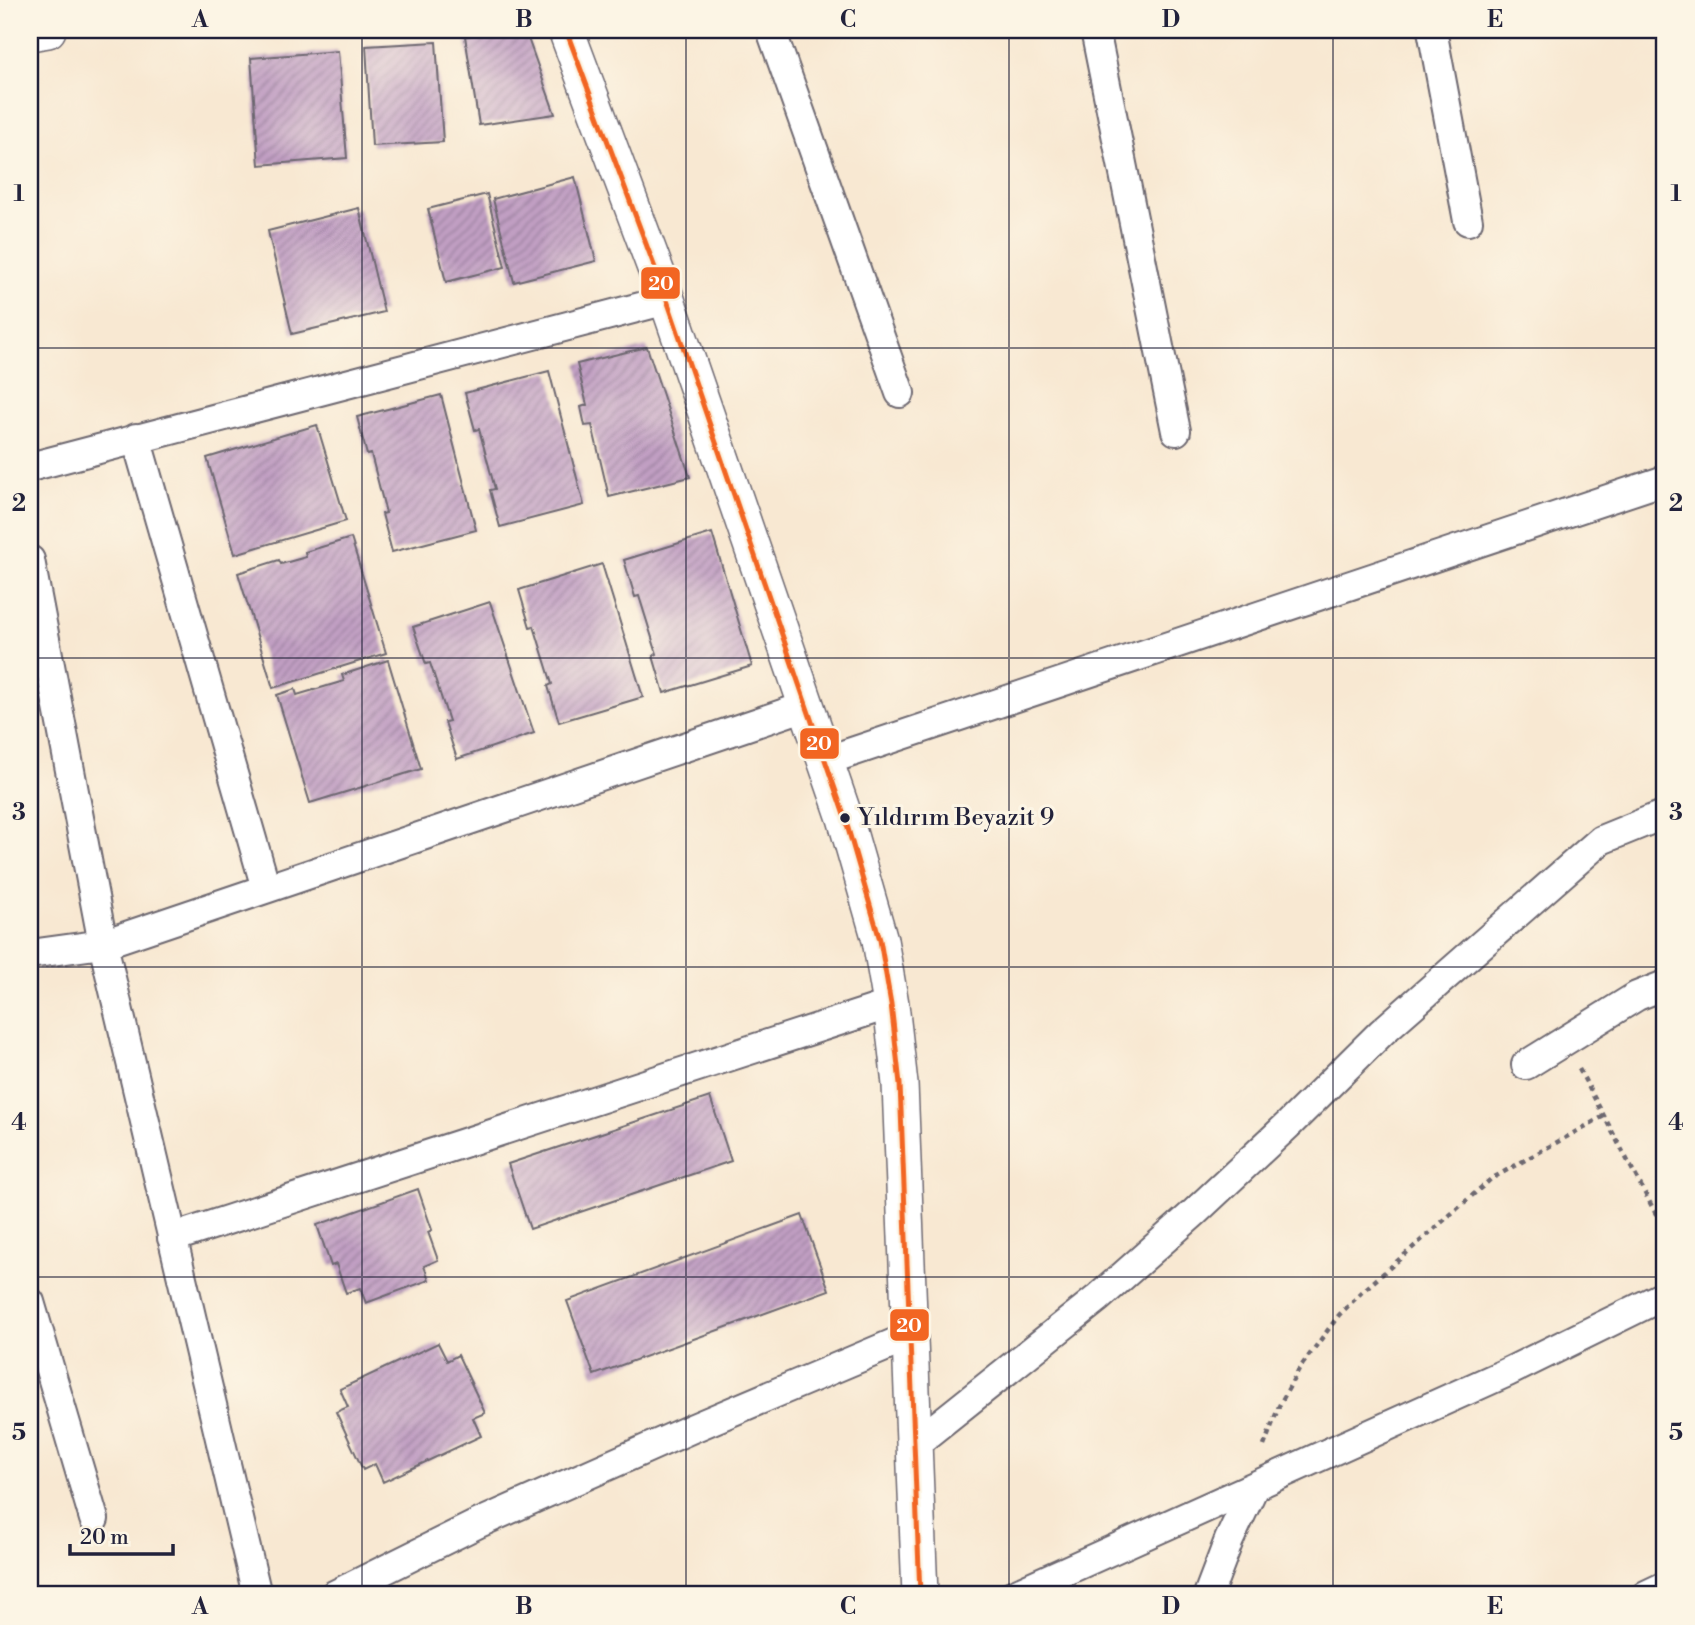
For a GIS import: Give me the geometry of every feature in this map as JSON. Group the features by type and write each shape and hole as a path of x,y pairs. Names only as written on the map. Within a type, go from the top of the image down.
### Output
{"street":[{"path":"566,30 667,300 864,878 880,940 900,1084 920,1595"},
{"path":"771,30 900,393"},
{"path":"1095,30 1175,431"},
{"path":"1432,30 1468,221"},
{"path":"30,467 667,300"},
{"path":"136,438 266,888"},
{"path":"824,761 1665,480"},
{"path":"30,560 103,944 257,1595"},
{"path":"30,954 103,944 806,706"},
{"path":"915,1444 1028,1355 1156,1247 1290,1124 1382,1032 1601,840 1665,814"},
{"path":"1525,1065 1637,996 1665,985"},
{"path":"172,1238 891,1004"},
{"path":"1012,1595 1508,1373 1665,1295"},
{"path":"30,1302 94,1519"},
{"path":"334,1595 477,1524 693,1427 911,1336"},
{"path":"1208,1595 1229,1540 1254,1487"},
{"path":"1646,1595 1665,1586"}],"path":[{"path":"1564,1041 1665,1231"},
{"path":"1254,1487 1264,1446 1279,1406 1299,1369 1339,1315 1491,1179 1604,1116"}],"building":[{"path":"525,30 555,114 479,125 465,36"},
{"path":"436,42 443,142 372,146 366,46"},
{"path":"338,51 347,158 259,165 251,58"},
{"path":"575,177 596,261 514,282 493,199"},
{"path":"487,194 505,267 446,282 428,209"},
{"path":"359,208 384,312 292,334 268,231"},
{"path":"647,347 690,477 609,497 592,425 585,426 581,407 587,405 577,364"},
{"path":"549,371 584,505 500,527 490,490 495,489 479,429 475,430 465,393"},
{"path":"441,395 476,530 392,552 382,514 386,513 371,454 367,455 357,417"},
{"path":"317,425 346,521 235,554 207,458"},
{"path":"712,533 752,666 664,693 653,656 657,654 639,596 635,597 624,560"},
{"path":"351,538 386,653 273,688 238,573 279,560 281,564 306,557 305,552"},
{"path":"602,564 643,697 559,722 548,686 552,684 534,626 530,627 519,590"},
{"path":"490,602 534,733 457,759 445,722 449,721 430,663 426,664 413,627"},
{"path":"388,660 421,769 310,803 277,695 295,689 297,695 344,681 342,675"},
{"path":"710,1097 731,1161 530,1229 508,1164"},
{"path":"418,1189 432,1230 428,1232 438,1260 424,1266 429,1280 366,1303 360,1288 346,1293 336,1264 331,1266 317,1225"},
{"path":"802,1215 829,1290 594,1375 567,1301"},
{"path":"438,1343 447,1361 458,1355 485,1413 473,1418 481,1436 383,1482 375,1464 363,1470 336,1412 348,1407 340,1389"}],"transit line":[{"name":"20","path":"566,30 667,300 845,818 880,940 900,1084 920,1595"}],"place":[{"name":"Yıldırım Beyazit 9","path":"845,818"}]}
